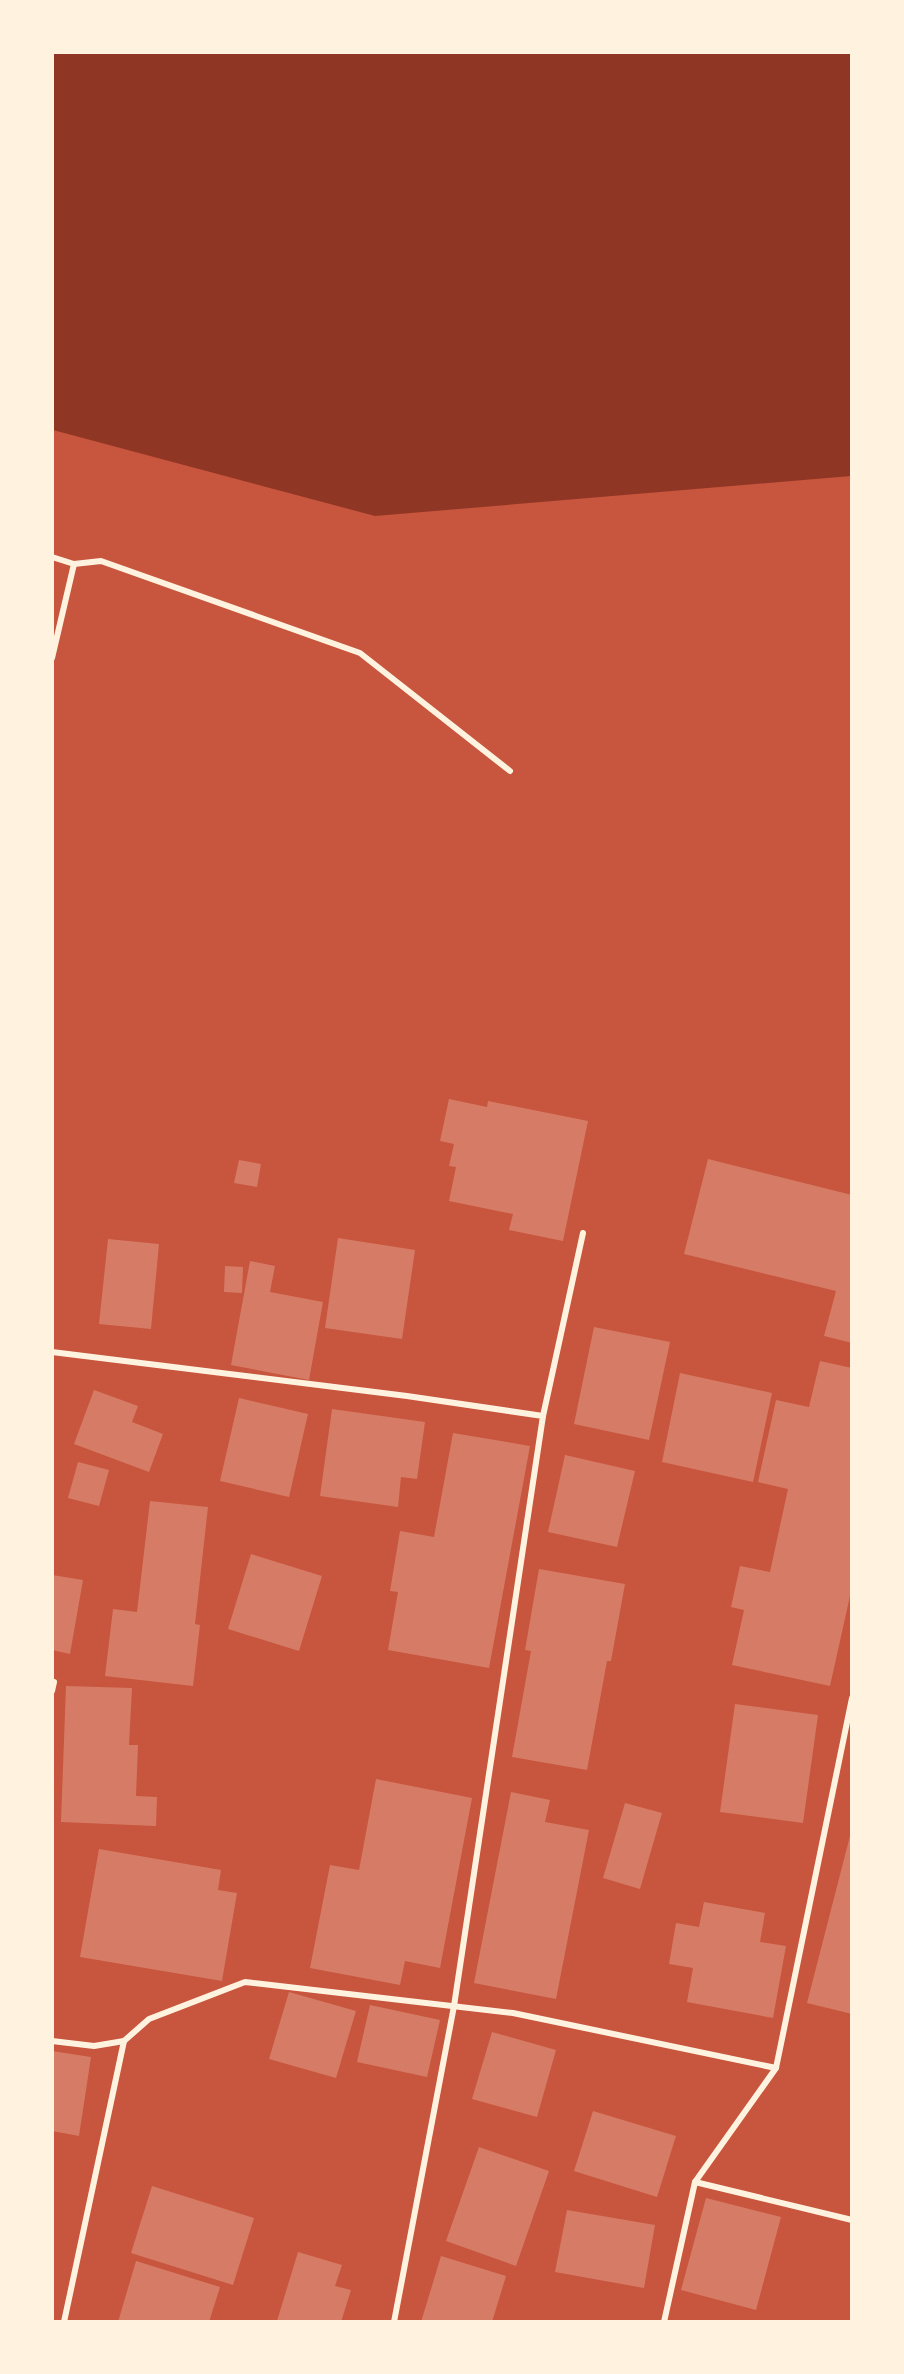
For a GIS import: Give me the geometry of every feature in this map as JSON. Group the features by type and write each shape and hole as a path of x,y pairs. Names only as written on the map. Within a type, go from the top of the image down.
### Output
{"street":[{"path":"52,557 74,564 101,561 360,653 510,771"},
{"path":"52,658 74,564"},
{"path":"394,2322 454,2006 543,1416 583,1233"},
{"path":"52,1352 407,1396 543,1416"},
{"path":"52,1691 54,1682"},
{"path":"664,2322 695,2182 776,2068 852,1698"},
{"path":"52,2041 94,2046 124,2041 149,2019 245,1982 513,2013 776,2068"},
{"path":"64,2322 124,2041"},
{"path":"695,2182 852,2220"}],"shaded area":[{"path":"52,53 851,53 851,476 375,516 53,430"}],"building":[{"path":"449,1099 487,1107 488,1101 588,1121 563,1241 509,1230 513,1214 449,1201 456,1167 449,1166 454,1144 440,1141"},
{"path":"708,1159 852,1195 852,1343 824,1336 836,1291 684,1254"},
{"path":"239,1160 261,1164 257,1187 234,1183"},
{"path":"338,1238 415,1250 402,1339 325,1328"},
{"path":"108,1239 159,1244 151,1329 99,1324"},
{"path":"250,1261 275,1266 270,1292 323,1302 309,1380 231,1365"},
{"path":"225,1266 243,1267 242,1293 224,1292"},
{"path":"594,1327 670,1342 649,1440 574,1424"},
{"path":"820,1361 852,1368 852,1587 830,1686 732,1665 744,1610 731,1607 740,1566 770,1572 788,1489 758,1482 776,1400 809,1407"},
{"path":"680,1373 772,1393 753,1482 662,1462"},
{"path":"94,1390 138,1406 132,1422 163,1434 149,1472 74,1444"},
{"path":"239,1398 308,1414 289,1497 220,1481"},
{"path":"332,1409 425,1422 417,1479 401,1477 398,1507 320,1496"},
{"path":"453,1433 530,1446 489,1668 388,1650 398,1592 390,1591 400,1531 434,1537"},
{"path":"565,1455 635,1471 617,1547 548,1532"},
{"path":"78,1462 109,1470 99,1506 68,1498"},
{"path":"150,1501 208,1507 195,1624 200,1625 193,1686 105,1676 113,1609 137,1612"},
{"path":"251,1554 322,1576 299,1651 228,1629"},
{"path":"539,1569 625,1584 611,1661 607,1661 587,1770 512,1757 531,1651 525,1650"},
{"path":"52,1575 83,1580 70,1654 52,1650"},
{"path":"66,1686 132,1688 129,1745 138,1745 136,1796 157,1797 156,1826 61,1822"},
{"path":"735,1704 818,1715 803,1823 720,1812"},
{"path":"376,1779 472,1798 440,1968 405,1961 400,1985 310,1968 330,1865 359,1870"},
{"path":"511,1792 550,1800 545,1822 589,1830 556,1999 474,1983"},
{"path":"625,1803 662,1813 640,1889 603,1878"},
{"path":"852,1832 852,2014 807,2003"},
{"path":"99,1849 221,1870 218,1890 237,1893 222,1981 80,1957"},
{"path":"704,1902 765,1913 760,1942 786,1946 773,2018 687,2002 693,1968 669,1964 676,1923 699,1927"},
{"path":"289,1992 356,2011 336,2078 269,2059"},
{"path":"370,2005 440,2020 427,2077 357,2062"},
{"path":"492,2032 556,2050 537,2117 472,2099"},
{"path":"52,2051 91,2057 79,2136 52,2131"},
{"path":"593,2111 676,2136 657,2197 574,2171"},
{"path":"479,2147 549,2171 516,2266 446,2241"},
{"path":"152,2186 254,2218 233,2285 131,2253"},
{"path":"706,2198 781,2217 756,2310 681,2290"},
{"path":"567,2210 655,2225 644,2288 555,2272"},
{"path":"298,2252 342,2265 335,2286 351,2290 341,2322 277,2321"},
{"path":"441,2256 506,2276 492,2322 421,2322"},
{"path":"136,2261 220,2287 209,2322 118,2322"}]}
